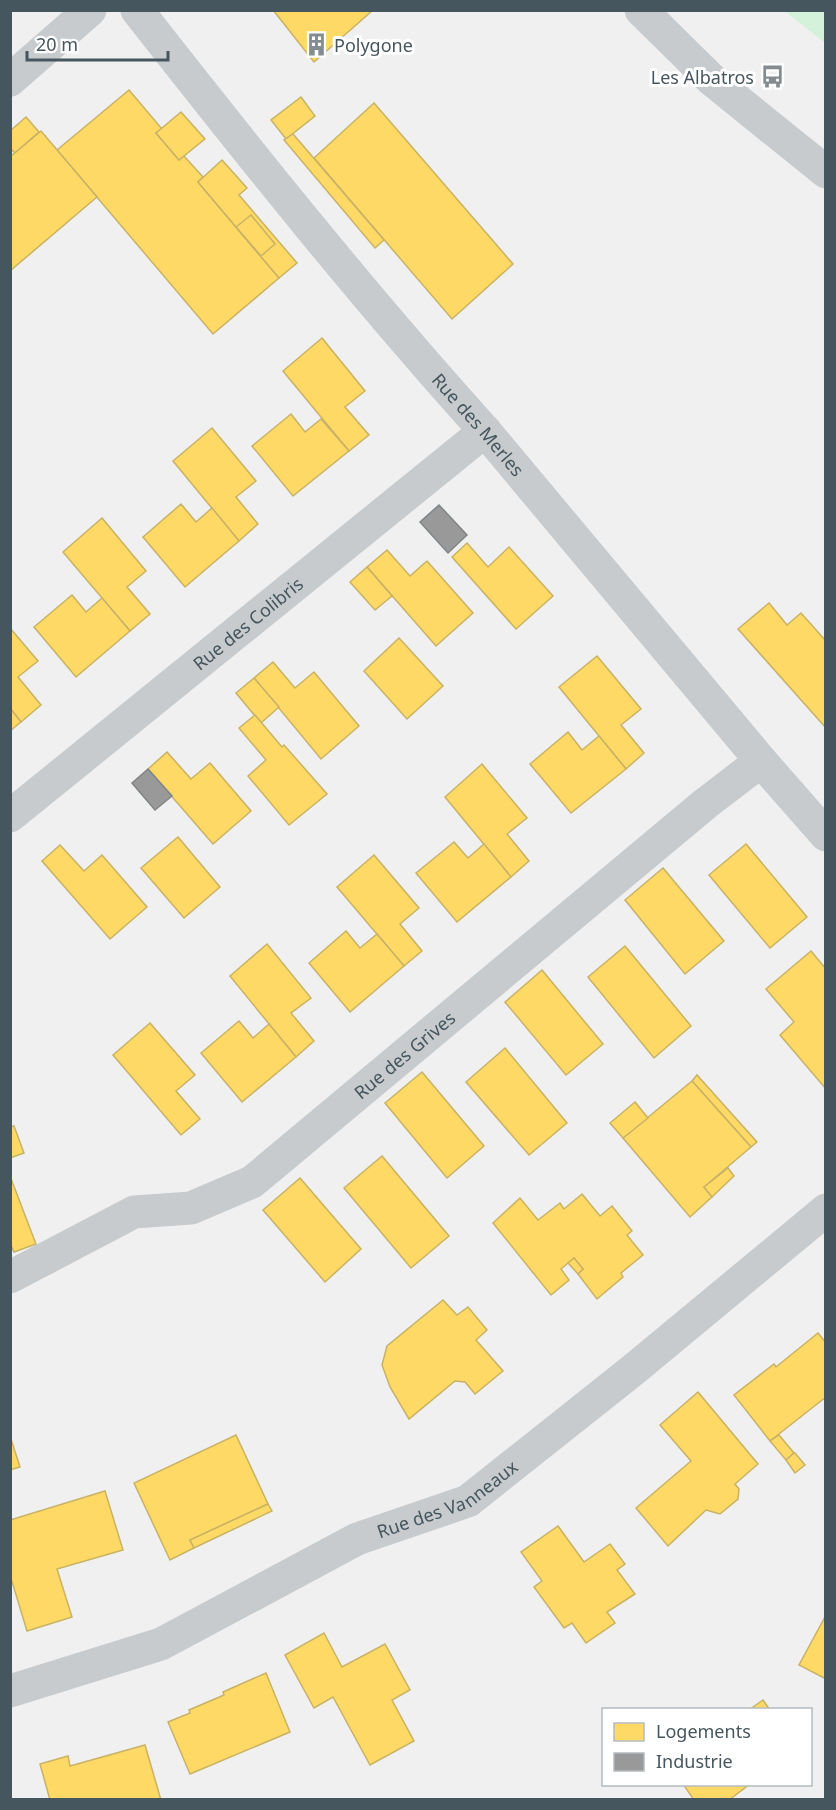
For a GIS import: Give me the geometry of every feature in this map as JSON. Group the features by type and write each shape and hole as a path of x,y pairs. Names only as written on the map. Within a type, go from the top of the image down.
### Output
{"street":[{"path":"10,80 90,10"},
{"name":"Rue des Merles","path":"137,10 299,212 825,835"},
{"path":"641,10 712,80 825,172"},
{"name":"Rue des Colibris","path":"10,816 485,431"},
{"name":"Rue des Grives","path":"10,1277 134,1212 191,1208 252,1182 705,804 761,761"},
{"name":"Rue des Vanneaux","path":"10,1691 161,1644 357,1539 468,1501 633,1370 825,1209"}],"green space":[{"path":"785,11 825,11 825,43"}],"building: Logements":[{"name":"Polygone","path":"273,10 373,10 314,62"},
{"path":"129,90 162,129 156,133 179,160 184,156 203,177 198,182 279,278 213,334 57,150"},
{"path":"301,97 315,116 286,139 271,120"},
{"path":"374,103 513,264 452,319 314,158"},
{"path":"181,112 205,139 179,160 156,133"},
{"path":"26,117 39,132 15,153 10,148 10,131"},
{"path":"41,131 97,197 10,271 10,157"},
{"path":"293,134 384,240 375,248 284,140"},
{"path":"222,160 247,188 239,195 297,263 279,278 198,182"},
{"path":"251,215 275,244 261,256 236,227"},
{"path":"322,338 365,391 345,407 369,435 349,451 283,371"},
{"path":"291,414 305,432 321,419 349,451 293,496 252,446"},
{"path":"212,428 256,481 236,497 258,524 239,541 173,461"},
{"path":"181,504 196,522 212,508 239,541 185,587 143,537"},
{"path":"102,518 146,571 127,587 150,614 130,631 63,552"},
{"path":"467,543 488,567 509,547 553,596 516,629 452,557"},
{"path":"387,550 410,576 427,561 473,613 436,646 367,567"},
{"path":"367,567 392,596 375,610 350,582"},
{"path":"72,595 86,612 102,598 130,631 76,677 34,627"},
{"path":"769,603 787,625 801,613 826,641 826,728 738,629"},
{"path":"10,628 38,661 18,677 41,705 21,722 10,708"},
{"path":"399,638 443,686 407,719 364,671"},
{"path":"597,656 641,709 621,725 644,753 626,769 559,687"},
{"path":"273,662 295,688 314,672 359,726 321,759 254,678"},
{"path":"254,678 279,707 261,723 236,693"},
{"path":"10,708 21,722 10,731"},
{"path":"255,715 327,794 289,825 248,776 266,760 239,728"},
{"path":"568,732 582,750 599,736 626,769 571,813 530,764"},
{"path":"167,752 191,779 210,763 251,811 213,844 148,769"},
{"path":"482,764 527,818 507,834 529,861 511,877 445,797"},
{"path":"178,837 220,887 184,918 141,868"},
{"path":"454,842 468,858 484,844 511,877 457,922 416,873"},
{"path":"746,844 807,917 770,948 709,875"},
{"path":"60,845 84,871 102,855 147,907 110,939 42,861"},
{"path":"374,855 419,908 400,924 422,951 404,966 337,887"},
{"path":"663,868 724,941 685,974 625,900"},
{"path":"346,931 360,948 377,934 404,966 350,1012 309,963"},
{"path":"267,944 311,998 291,1013 314,1041 296,1057 230,976"},
{"path":"625,946 691,1026 654,1058 588,977"},
{"path":"811,951 826,969 826,1089 780,1035 794,1022 766,989"},
{"path":"542,970 603,1044 566,1075 505,1002"},
{"path":"239,1021 253,1038 269,1024 296,1057 242,1102 201,1053"},
{"path":"150,1023 195,1075 176,1091 200,1119 181,1135 113,1055"},
{"path":"505,1048 567,1123 529,1155 466,1082"},
{"path":"422,1072 484,1146 447,1178 385,1103"},
{"path":"697,1075 757,1142 751,1147 692,1081"},
{"path":"692,1081 751,1147 704,1187 712,1197 690,1217 623,1138"},
{"path":"635,1102 648,1118 623,1138 610,1123"},
{"path":"14,1126 24,1153 10,1158 10,1127"},
{"path":"382,1156 449,1236 411,1268 344,1188"},
{"path":"728,1168 734,1176 712,1197 704,1187"},
{"path":"10,1176 36,1244 14,1252 10,1243"},
{"path":"300,1178 361,1249 325,1282 263,1210"},
{"path":"582,1194 600,1216 612,1206 632,1231 627,1235 643,1255 621,1273 623,1277 597,1299 578,1274 583,1269 574,1258 561,1269 569,1280 551,1295 493,1223 520,1198 538,1220 560,1203 564,1209"},
{"path":"574,1258 583,1269 578,1274 568,1263"},
{"path":"443,1300 457,1315 468,1307 487,1330 476,1340 503,1371 475,1394 465,1382 455,1381 409,1419 390,1387 382,1365 387,1346"},
{"path":"818,1333 826,1343 826,1397 770,1441 734,1395 774,1364 776,1367"},
{"path":"698,1392 758,1464 735,1484 739,1489 738,1499 720,1514 706,1510 668,1546 636,1508 691,1461 660,1425"},
{"path":"236,1435 268,1504 190,1540 194,1548 170,1560 134,1483"},
{"path":"779,1435 794,1453 786,1460 770,1441"},
{"path":"10,1436 20,1467 10,1470"},
{"path":"794,1453 805,1465 795,1473 786,1460"},
{"path":"105,1491 123,1550 57,1569 72,1617 27,1631 10,1575 10,1520"},
{"path":"268,1504 272,1511 194,1548 190,1540"},
{"path":"558,1526 584,1562 610,1544 625,1564 617,1570 635,1594 607,1612 615,1623 586,1643 572,1623 564,1628 534,1587 542,1581 521,1552"},
{"path":"826,1615 826,1679 799,1665"},
{"path":"324,1633 342,1667 385,1644 410,1690 392,1700 414,1741 370,1765 333,1697 314,1708 285,1655"},
{"path":"266,1673 290,1732 190,1774 168,1722 224,1695 223,1692"},
{"path":"763,1700 769,1708 752,1708"},
{"path":"145,1745 161,1800 50,1800 40,1764 68,1756 70,1766"},
{"path":"684,1786 747,1786 729,1800 694,1800"}],"building: Industrie":[{"path":"439,505 467,535 448,553 420,522"},
{"path":"148,769 172,796 155,810 132,783"}],"place":[{"name":"Polygone","path":"316,45"},
{"name":"Les Albatros","path":"772,77"}]}
